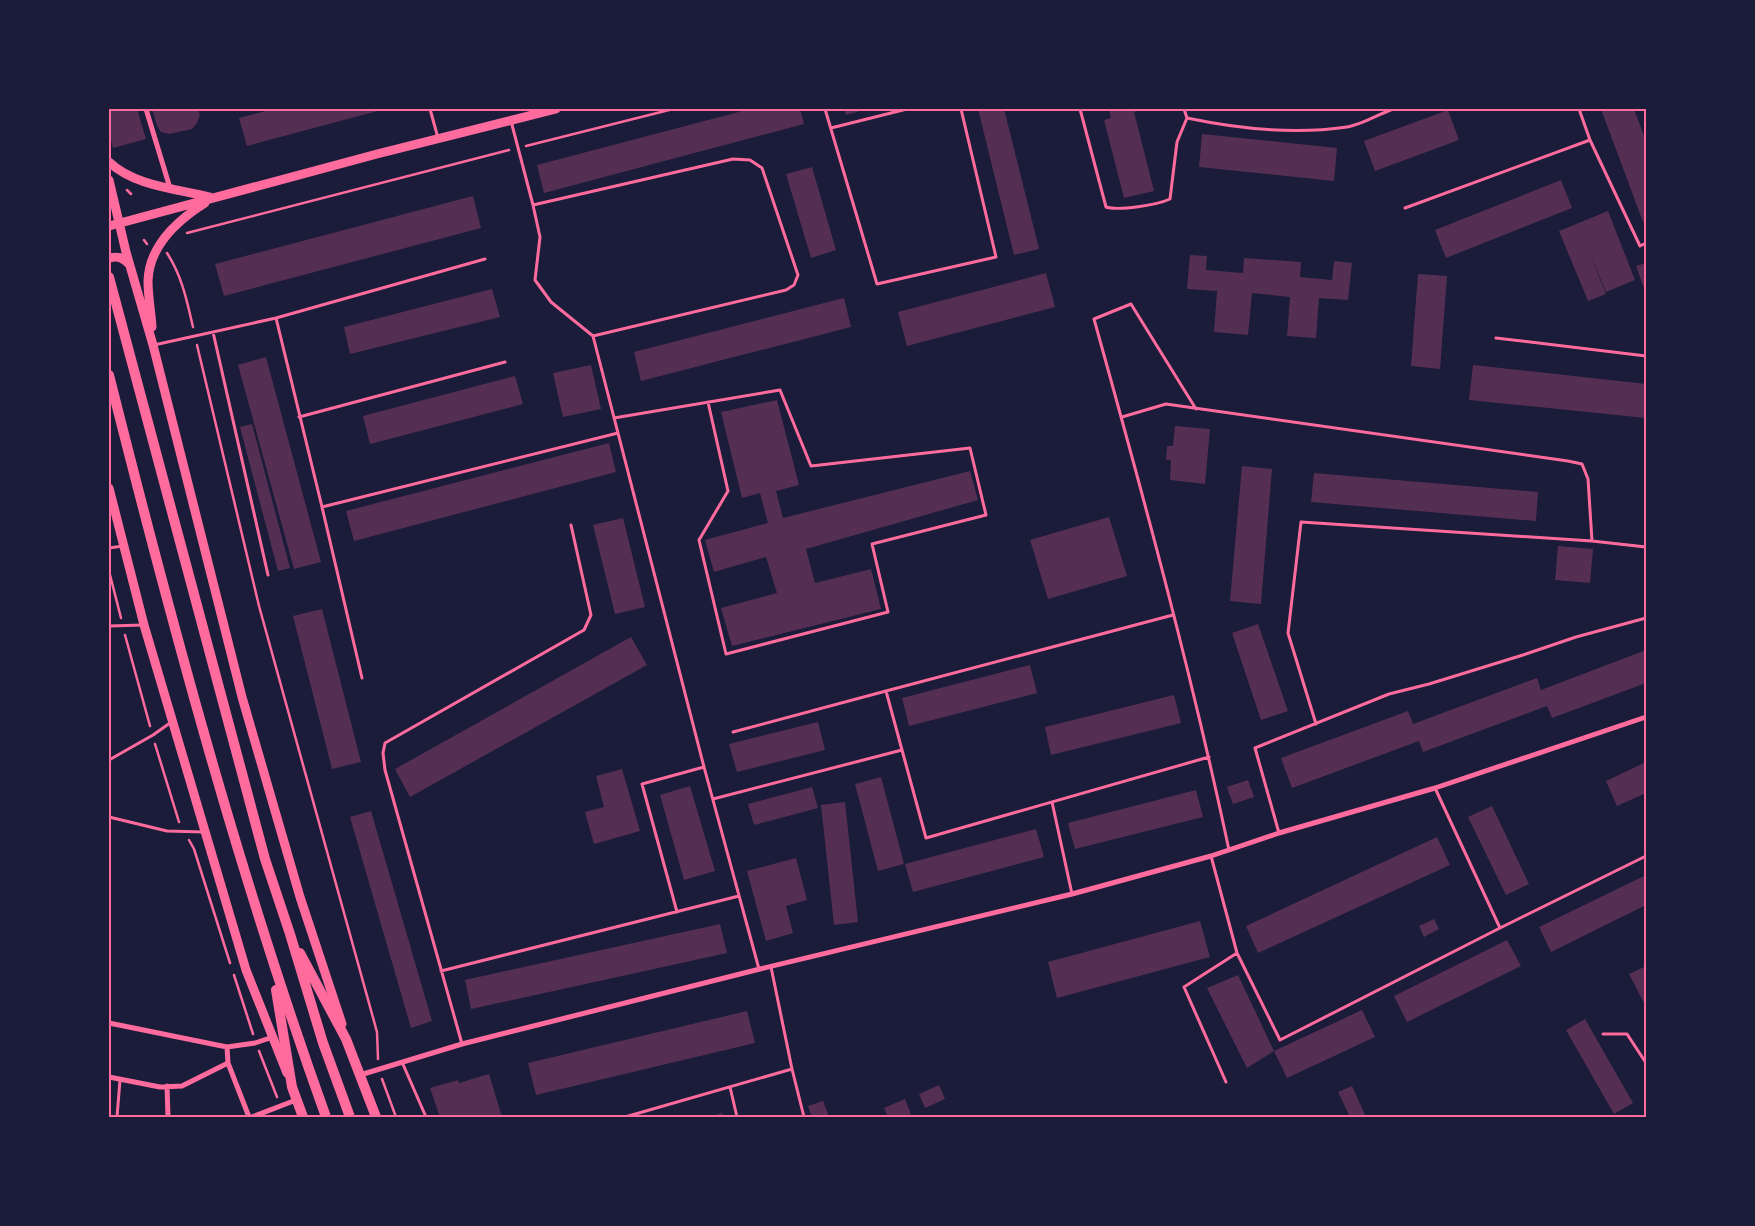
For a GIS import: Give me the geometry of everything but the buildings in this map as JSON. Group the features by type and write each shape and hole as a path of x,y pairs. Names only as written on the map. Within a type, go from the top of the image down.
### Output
{"main road":[{"path":"109,226 438,138 556,109"},
{"path":"109,162 132,178 212,198"},
{"path":"109,180 111,196 153,345 242,696 300,897 346,1039 376,1117"},
{"path":"153,345 148,280 157,249 168,234 190,213 212,198"},
{"path":"109,258 116,256 123,258 129,264"},
{"path":"109,277 262,850 323,1043 350,1117"},
{"path":"109,375 141,502 194,695 272,959 326,1117"},
{"path":"109,488 144,625 246,970 303,1117"},
{"path":"290,934 346,1039"},
{"path":"272,959 292,1086"}],"street":[{"path":"146,109 170,188"},
{"path":"360,1075 462,1044 770,966 1072,894 1211,856 1279,833 1435,788 1646,717"},
{"path":"109,1023 227,1047 256,1043 273,1036"},
{"path":"227,1047 228,1063 250,1117 296,1100"},
{"path":"109,1077 160,1087 182,1086 228,1063"},
{"path":"167,1086 168,1117"}],"lane":[{"path":"430,109 438,138"},
{"path":"825,109 878,284 996,257 961,109"},
{"path":"831,128 907,109"},
{"path":"1080,109 1106,207 1110,208 1160,204 1170,199 1177,142 1187,118 1184,109"},
{"path":"1187,118 1220,125 1308,132 1348,127 1393,109"},
{"path":"1580,109 1590,140 1640,246 1646,244"},
{"path":"511,120 534,205 540,237 535,280 551,302 593,336 704,767 760,969"},
{"path":"1405,208 1590,140"},
{"path":"534,205 733,159 750,160 762,168 798,276 794,285 786,290 593,336"},
{"path":"153,345 276,318 485,259"},
{"path":"1196,409 1130,304 1094,319 1122,418 1173,615 1209,757 1229,850"},
{"path":"276,318 362,678"},
{"path":"213,332 268,575"},
{"path":"1496,338 1646,356"},
{"path":"299,417 505,362"},
{"path":"614,418 708,402 780,390 811,466 970,448 986,515 872,544 888,612 726,654 699,540 728,491 708,402"},
{"path":"1122,418 1166,404 1582,464 1588,479 1592,541"},
{"path":"322,507 618,433"},
{"path":"1316,724 1288,633 1301,522 1592,541 1646,547"},
{"path":"462,1044 385,770 383,754 385,743 584,630 591,615 571,525"},
{"path":"109,548 123,546"},
{"path":"733,732 1173,615"},
{"path":"1279,833 1255,748 1389,694 1428,684 1576,637 1646,618"},
{"path":"109,626 144,625"},
{"path":"886,691 926,838 1209,757"},
{"path":"109,760 153,735 173,721"},
{"path":"713,799 902,750"},
{"path":"677,912 642,784 704,767"},
{"path":"1435,788 1500,928"},
{"path":"1052,802 1072,894"},
{"path":"109,817 167,831 205,832"},
{"path":"1211,856 1237,953 1280,1040 1646,856"},
{"path":"441,971 739,896"},
{"path":"1226,1082 1184,987 1237,953"},
{"path":"770,966 804,1117"},
{"path":"1603,1034 1627,1034 1646,1063"},
{"path":"402,1062 426,1117"},
{"path":"625,1117 792,1069"},
{"path":"117,1117 120,1079"},
{"path":"730,1087 737,1117"}],"path":[{"path":"178,235 673,109"},
{"path":"126,190 131,194"},
{"path":"144,240 147,244"},
{"path":"171,248 167,254 173,260 182,282 259,606 376,1032 378,1069 396,1117"},
{"path":"109,571 179,823 194,849 256,1043 280,1106"}]}
